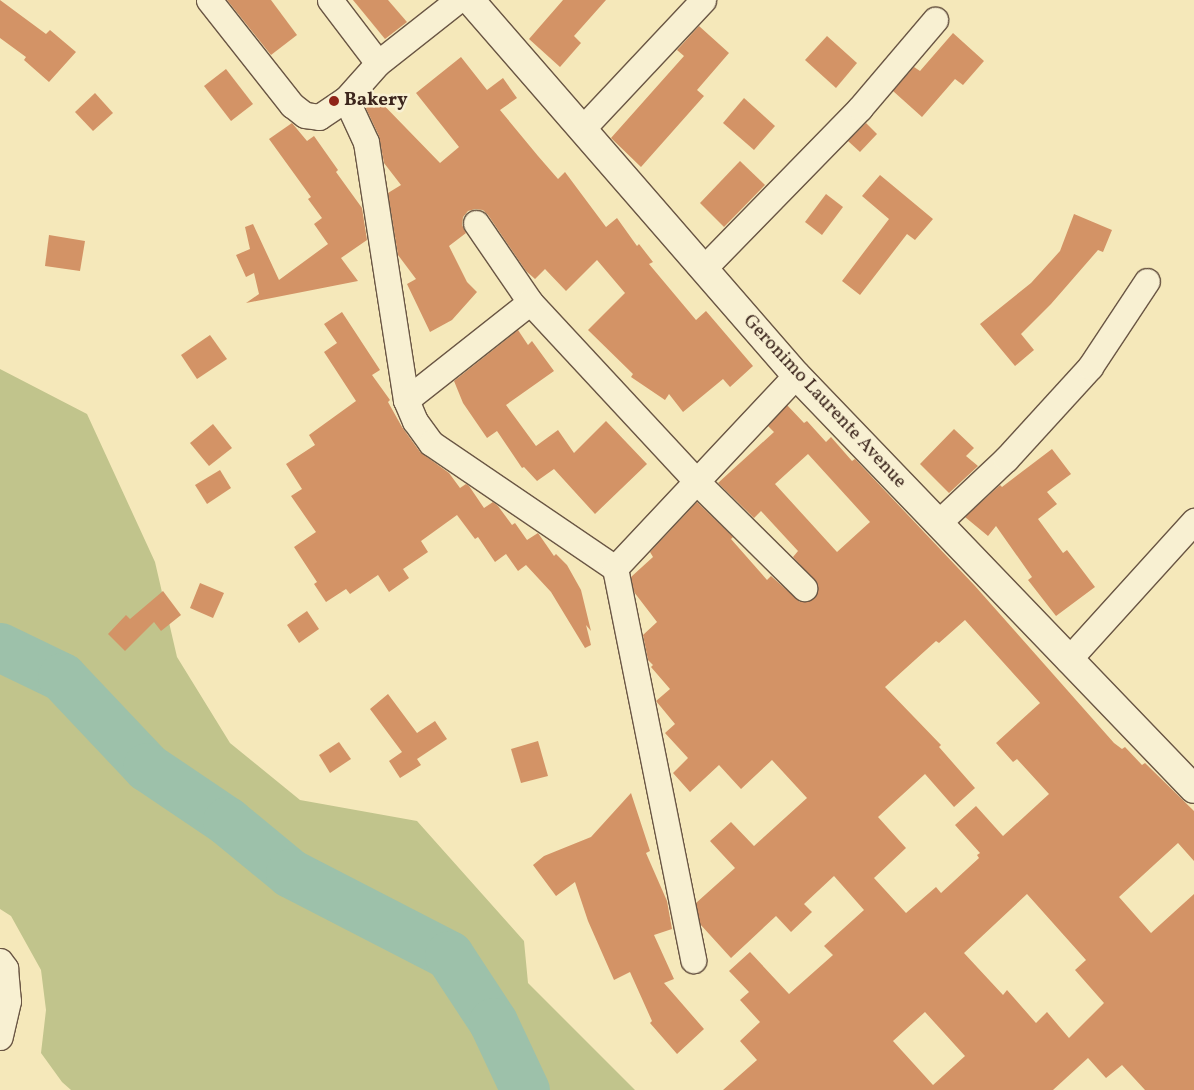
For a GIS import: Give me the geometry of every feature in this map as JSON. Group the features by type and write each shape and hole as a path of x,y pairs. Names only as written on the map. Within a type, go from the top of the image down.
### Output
{"street":[{"path":"208,0 292,105 305,115 319,117 346,99 378,64 458,0"},
{"path":"330,0 378,64"},
{"name":"Geronimo Laurente Avenue","path":"470,0 796,375 1068,660 1190,776"},
{"path":"582,129 703,0"},
{"path":"703,269 860,108 935,20"},
{"path":"346,99 366,142 406,400 415,421 431,444 615,568 693,960"},
{"path":"476,224 530,302 697,482 804,588"},
{"path":"938,523 1006,459 1090,367 1147,280"},
{"path":"406,400 530,302"},
{"path":"615,568 796,375"},
{"path":"1068,660 1194,521"},
{"path":"0,961 5,968 8,1001 0,1037"}],"green space":[{"path":"0,369 87,414 155,562 177,657 230,743 300,800 417,821 524,941 528,983 635,1090 71,1090 62,1082 41,1053 46,1010 41,970 11,916 0,909"}],"building":[{"path":"0,0 46,34 50,30 76,52 49,82 24,60 26,57 0,38"},
{"path":"227,0 271,0 297,35 271,55"},
{"path":"353,0 388,0 407,22 385,39"},
{"path":"563,0 606,0 574,36 581,43 560,67 529,39"},
{"path":"699,26 729,53 697,90 704,96 641,167 611,138 684,56 677,50"},
{"path":"953,33 984,61 963,85 955,79 922,117 893,91 914,67 920,71"},
{"path":"827,36 857,63 836,88 805,60"},
{"path":"461,57 487,90 503,78 517,98 500,110 538,156 558,179 565,172 606,227 617,218 637,246 639,244 653,262 649,264 696,320 706,311 753,366 730,387 723,379 683,412 669,394 665,400 631,377 633,374 588,330 625,293 597,260 566,291 545,269 535,279 526,271 483,210 475,209 468,211 463,217 462,225 466,233 449,246 467,282 477,292 452,320 430,332 407,284 416,279 398,255 388,193 401,185 384,163 379,136 363,102 371,92 440,163 459,147 416,93"},
{"path":"226,69 253,104 231,121 204,86"},
{"path":"95,93 113,113 93,131 75,112"},
{"path":"744,98 775,126 754,150 723,123"},
{"path":"292,123 307,141 314,136 338,170 336,172 362,208 367,240 341,258 358,281 246,303 259,294 254,273 246,277 236,255 250,249 245,227 253,224 279,280 328,244 314,224 322,218 308,199 311,197 269,139"},
{"path":"866,123 877,134 860,152 848,141"},
{"path":"740,161 765,185 724,227 700,203"},
{"path":"880,175 933,219 915,240 907,234 860,295 842,281 889,219 862,196"},
{"path":"826,194 843,207 822,235 805,222"},
{"path":"1074,214 1112,230 1103,252 1098,250 1051,304 1021,334 1034,350 1015,366 980,324 1031,283 1060,251"},
{"path":"49,235 85,241 80,271 45,266"},
{"path":"342,312 380,370 372,375 390,400 388,402 402,427 420,452 449,473 460,488 466,484 469,486 484,508 493,502 498,506 512,525 515,523 527,540 538,533 554,556 556,554 567,565 581,590 591,631 586,625 591,645 585,648 551,592 526,565 518,571 506,554 495,562 478,537 475,539 457,515 421,541 428,552 403,569 409,578 389,592 378,575 350,594 346,589 326,602 314,584 317,582 294,547 316,532 291,496 302,489 286,464 315,445 309,435 356,401 324,352 337,343 324,324"},
{"path":"518,330 528,345 532,341 554,371 506,405 536,446 558,430 574,453 606,421 647,464 595,514 554,469 537,481 524,467 522,468 497,431 487,438 463,403 454,381"},
{"path":"210,335 227,359 197,379 181,355"},
{"path":"787,405 804,423 807,421 826,442 831,437 852,461 855,459 975,586 1114,743 1122,749 1125,747 1142,765 1145,763 1194,811 1194,861 1178,843 1119,897 1151,933 1194,894 1194,1090 1145,1090 1122,1065 1106,1078 1088,1058 1053,1090 723,1090 757,1060 740,1041 760,1022 740,1000 749,992 729,971 750,952 789,994 833,955 824,946 864,910 834,876 804,904 812,912 791,932 776,916 731,958 700,924 696,903 735,868 710,841 731,822 754,846 807,798 772,760 741,789 719,765 690,792 673,773 688,758 665,733 675,724 656,701 670,689 651,667 653,665 648,660 643,635 657,622 634,592 631,577 653,557 650,552 697,502 733,537 731,539 767,580 771,576 800,602 807,602 815,598 818,584 793,557 798,551 761,511 754,518 718,483 774,432 768,426","holes":["808,454 870,522 837,552 775,484","965,620 1040,703 996,743 1013,762 1017,759 1049,794 1003,836 976,806 955,825 980,853 977,855 979,858 941,893 936,887 906,913 874,878 906,848 878,817 925,774 954,807 975,788 939,747 941,745 885,687 936,641 939,643","1027,894 1086,960 1075,970 1104,1003 1069,1038 1047,1012 1036,1023 1007,990 1003,995 964,953","925,1012 965,1056 933,1085 893,1041"]},
{"path":"213,424 232,448 209,466 190,443"},
{"path":"954,429 974,448 966,456 978,466 949,493 920,464"},
{"path":"1052,449 1071,474 1047,492 1057,504 1038,519 1063,553 1067,550 1095,587 1056,616 1028,580 1032,577 996,526 988,536 965,517 1000,485 1002,487"},
{"path":"220,470 231,488 207,504 195,485"},
{"path":"200,583 224,593 213,618 190,608"},
{"path":"163,591 181,615 161,631 154,622 125,651 108,634 126,615 130,619"},
{"path":"307,611 319,629 299,643 287,625"},
{"path":"388,694 417,733 435,721 447,739 417,759 421,765 400,778 389,761 402,752 370,709"},
{"path":"538,741 548,776 521,783 511,749"},
{"path":"339,742 351,759 330,773 319,755"},
{"path":"631,793 650,851 646,853 667,901 672,929 654,935 674,979 664,983 704,1029 677,1054 650,1023 652,1021 630,972 614,980 588,921 575,882 556,896 533,865 544,856 591,837"}],"waterway":[{"path":"0,647 62,677 147,767 227,821 290,873 449,955 493,1022 525,1090"}],"place":[{"name":"Bakery","path":"334,101"}]}
